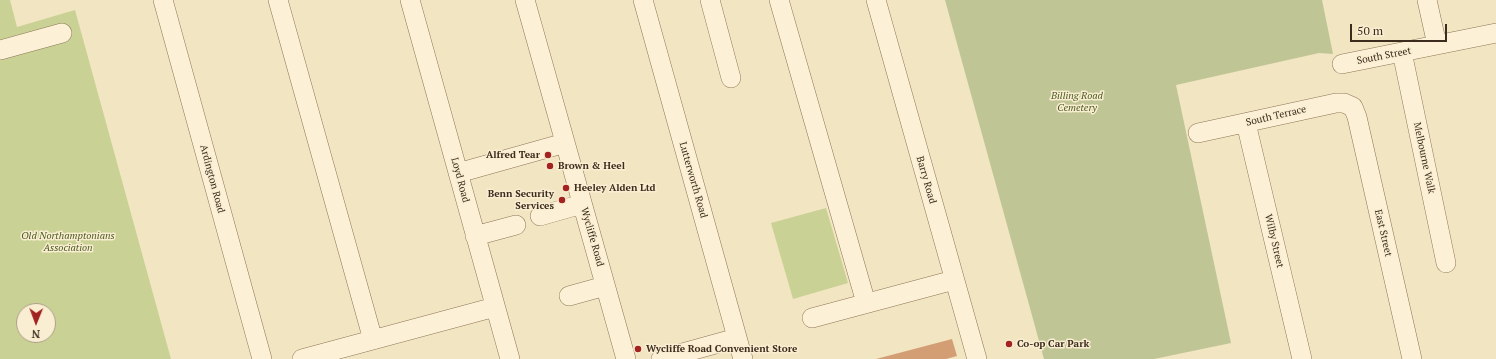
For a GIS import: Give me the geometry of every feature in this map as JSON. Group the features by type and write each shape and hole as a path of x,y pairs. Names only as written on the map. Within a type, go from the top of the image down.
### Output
{"street":[{"name":"Ardington Road","path":"163,0 262,359"},
{"path":"278,0 373,340"},
{"name":"Loyd Road","path":"410,0 510,359"},
{"name":"Wycliffe Road","path":"525,0 626,359"},
{"name":"Lutterworth Road","path":"643,0 743,359"},
{"path":"710,0 731,78"},
{"path":"779,0 866,303"},
{"name":"Barry Road","path":"876,0 977,359"},
{"path":"1427,0 1437,45"},
{"path":"0,50 62,33"},
{"name":"South Street","path":"1342,64 1496,34"},
{"name":"Melbourne Walk","path":"1402,52 1446,263"},
{"name":"South Terrace","path":"1198,133 1336,102 1344,103 1353,107"},
{"name":"East Street","path":"1353,107 1357,117 1412,359"},
{"name":"Wilby Street","path":"1246,123 1302,359"},
{"path":"458,173 565,143"},
{"path":"540,216 582,204"},
{"path":"475,236 516,226"},
{"path":"812,318 954,280"},
{"path":"570,296 605,286"},
{"path":"302,359 495,307"},
{"path":"661,359 737,338"}],"green space":[{"name":"Old Northamptonians Association","path":"0,0 10,0 17,27 75,10 171,359 0,359"},
{"name":"Billing Road Cemetery","path":"945,0 1322,0 1333,54 1319,53 1176,85 1231,343 1154,359 1044,359"},
{"path":"826,208 848,283 793,299 771,223"}],"building":[{"path":"952,339 957,356 946,359 876,359"}],"place":[{"name":"Alfred Tear","path":"548,155"},
{"name":"Brown & Heel","path":"550,166"},
{"name":"Heeley Alden Ltd","path":"566,188"},
{"name":"Benn Security Services","path":"562,200"},
{"name":"Co-op Car Park","path":"1009,344"},
{"name":"Wycliffe Road Convenient Store","path":"638,349"}]}
